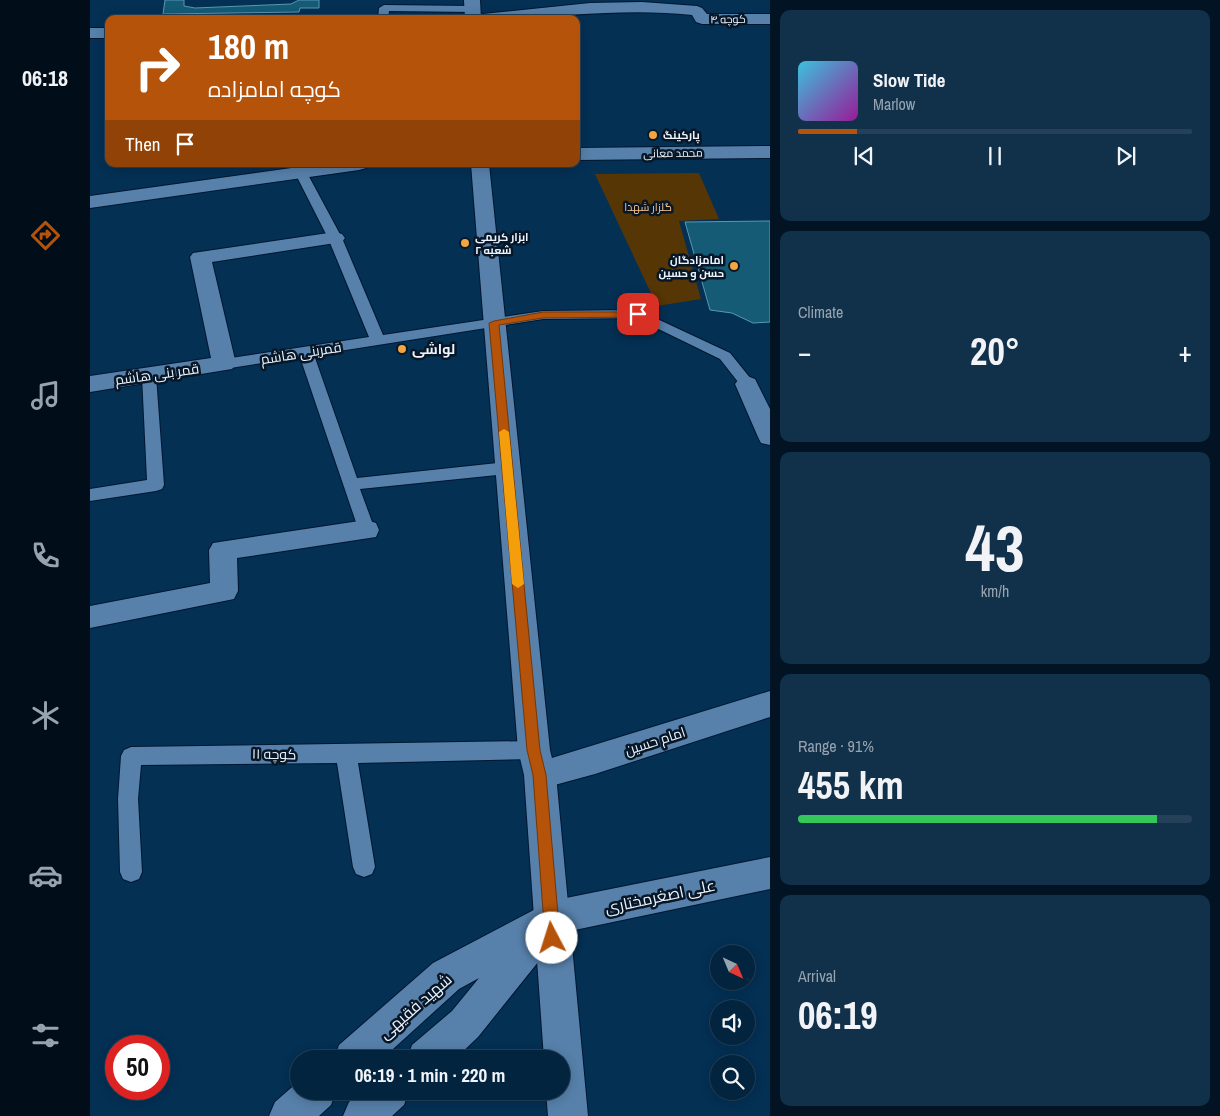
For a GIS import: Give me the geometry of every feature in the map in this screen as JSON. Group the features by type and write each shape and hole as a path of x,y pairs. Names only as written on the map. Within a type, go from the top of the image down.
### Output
{"street":[{"name":"کوچه ۴","path":"475,12 638,4 697,11 702,19 770,19"},
{"path":"90,33 105,33"},
{"name":"محمد معانی","path":"580,154 770,152"},
{"path":"90,202 337,167"},
{"path":"480,167 507,468 537,763 568,1116"},
{"path":"224,364 200,257 335,238"},
{"name":"قمر بنی هاشم","path":"90,384 224,364"},
{"path":"747,384 770,437"},
{"path":"90,617 224,591 224,550 366,530"},
{"name":"امام حسین","path":"537,763 595,760 770,704"},
{"name":"علی اصغرمختاری","path":"551,918 770,873"},
{"path":"436,1050 465,1024 551,918"},
{"name":"شهید فقیهی","path":"363,1050 446,976 551,918"},
{"path":"289,1116 307,1100"},
{"path":"363,1116 380,1100"}],"lane":[{"path":"383,9 475,12"},
{"path":"300,172 335,238 378,341"},
{"name":"قمربنی هاشم","path":"224,364 543,315 638,314 724,356 747,384"},
{"path":"306,352 366,530"},
{"path":"90,495 156,485 149,376"},
{"path":"351,484 507,468"},
{"path":"346,754 364,867"},
{"name":"کوچه ۱۱","path":"131,872 128,799 131,756 419,755 537,763"}],"green space":[{"name":"گلزار شهدا","path":"699,173 719,219 679,221 701,299 657,306 595,174"}],"building":[{"path":"165,0 184,0 184,6 195,8 291,4 299,0 319,0 319,8 300,8 299,12 163,14"},
{"name":"امامزادگان حسن و حسین","path":"770,221 770,322 753,323 732,313 710,310 685,222"}],"slow traffic":[{"path":"504,432 518,584"}],"place":[{"name":"پارکینگ","path":"653,135"},
{"name":"ابزار کریمی شعبه ۲","path":"465,243"},
{"name":"امامزادگان حسن و حسین","path":"734,266"},
{"name":"لواشی","path":"402,349"}],"route":[{"path":"552,938 540,775 534,750 494,323 543,315 638,314"}]}
